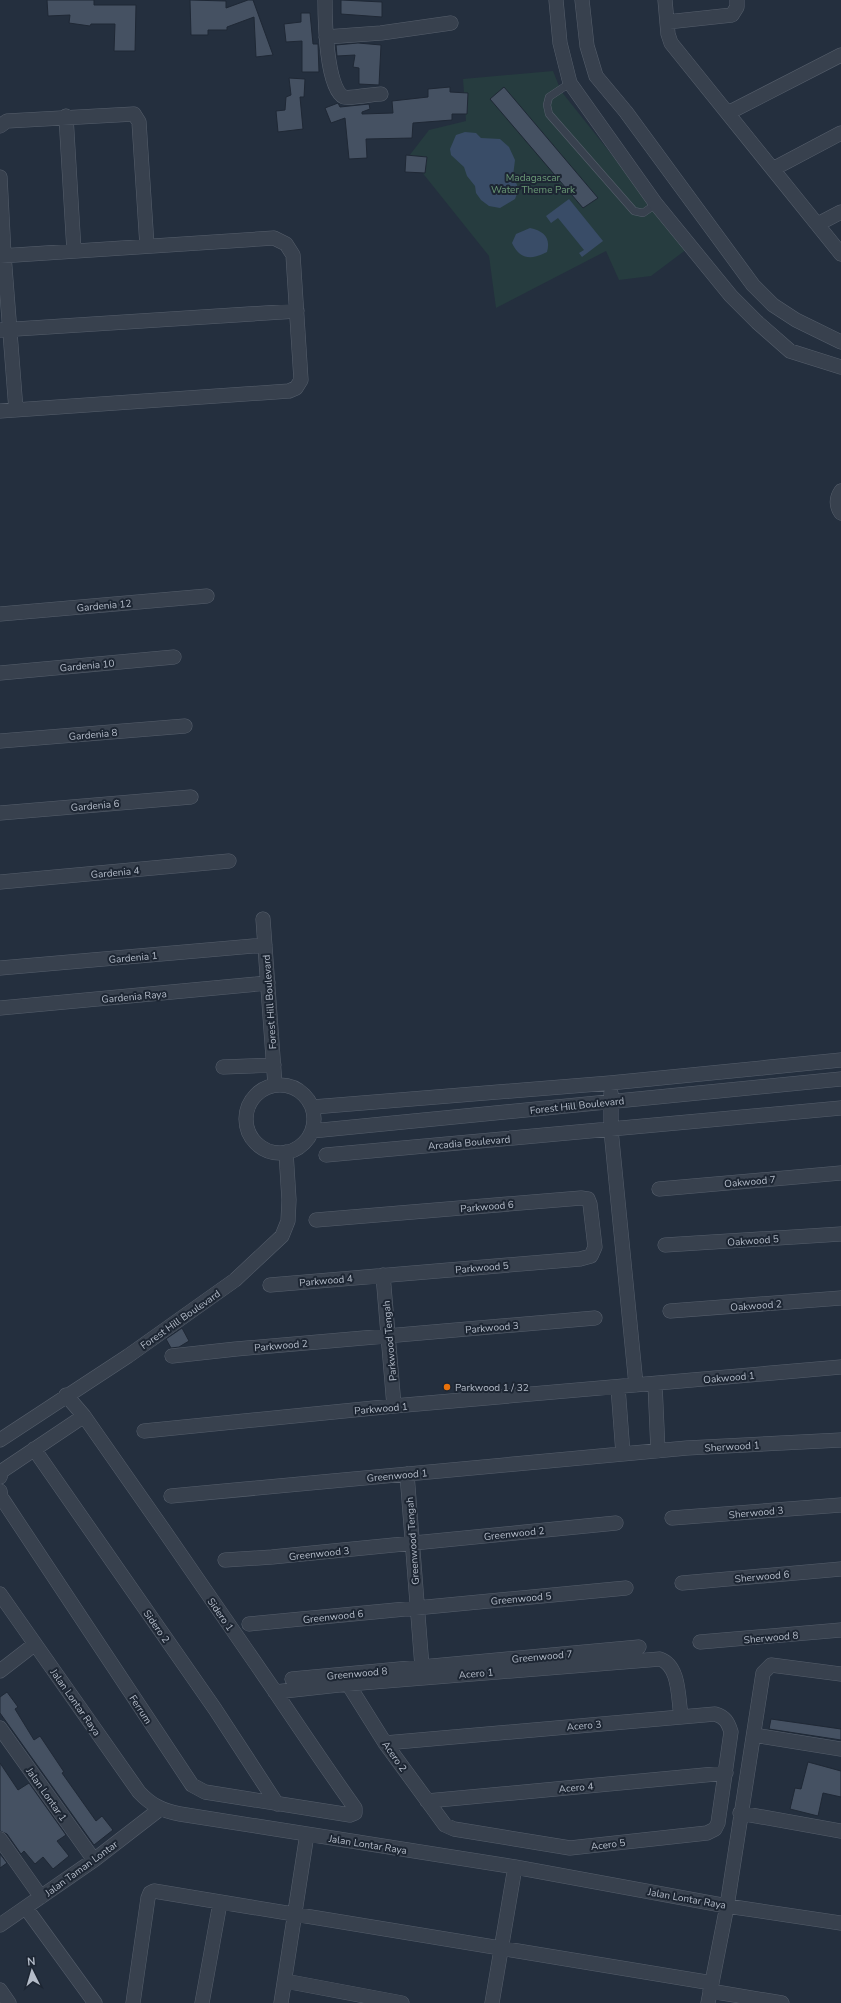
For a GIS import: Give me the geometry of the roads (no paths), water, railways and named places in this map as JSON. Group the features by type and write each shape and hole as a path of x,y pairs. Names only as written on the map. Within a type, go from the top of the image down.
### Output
{"street":[{"path":"325,0 326,37 329,66 340,94 345,98 381,94"},
{"path":"556,0 560,43 570,83 656,204 731,296 756,322 790,351 841,367"},
{"path":"582,0 587,46 596,76 626,112 753,285 773,305 796,320 841,342"},
{"path":"665,0 667,22 672,43 841,254"},
{"path":"667,22 732,15 737,7 736,0"},
{"path":"326,37 381,33 451,23"},
{"path":"728,113 841,55"},
{"path":"0,126 7,121 66,116 134,114 139,122 147,246"},
{"path":"66,116 74,251"},
{"path":"773,169 841,133"},
{"path":"0,177 5,330 16,410"},
{"path":"818,224 841,212"},
{"path":"0,411 289,391 296,388 301,380 293,255 286,244 274,238 2,256"},
{"path":"5,330 297,311"},
{"path":"841,491 838,495 837,502 841,513"},
{"name":"Gardenia 12","path":"0,614 207,596"},
{"name":"Gardenia 10","path":"0,673 174,657"},
{"name":"Gardenia 8","path":"0,741 185,726"},
{"name":"Gardenia 6","path":"0,813 191,797"},
{"name":"Gardenia 4","path":"0,882 229,861"},
{"name":"Forest Hill Boulevard","path":"263,919 275,1085"},
{"name":"Gardenia 1","path":"0,968 265,945"},
{"name":"Gardenia Raya","path":"0,1008 268,983"},
{"name":"Forest Hill Boulevard","path":"313,1108 610,1083 841,1060"},
{"path":"223,1067 274,1065"},
{"name":"Forest Hill Boulevard","path":"312,1131 841,1079"},
{"path":"610,1083 612,1130 636,1385"},
{"path":"275,1085 287,1085 298,1090 307,1097 313,1108 314,1119 312,1131 302,1145 286,1152 274,1152 263,1148 254,1140 248,1130 246,1118 249,1106 255,1096 264,1089 275,1085"},
{"name":"Arcadia Boulevard","path":"326,1155 841,1108"},
{"name":"Forest Hill Boulevard","path":"0,1440 66,1395 128,1356 235,1280 282,1236 288,1221 289,1200 286,1152"},
{"name":"Oakwood 7","path":"659,1189 841,1173"},
{"name":"Parkwood 6","path":"316,1220 564,1199 588,1199 590,1204 595,1247 591,1256 580,1259"},
{"name":"Oakwood 5","path":"665,1246 841,1234"},
{"name":"Parkwood 5","path":"383,1275 580,1259"},
{"name":"Parkwood 4","path":"270,1285 383,1275"},
{"name":"Parkwood Tengah","path":"383,1275 394,1406"},
{"name":"Oakwood 2","path":"670,1311 841,1298"},
{"name":"Parkwood 3","path":"389,1336 595,1318"},
{"name":"Parkwood 2","path":"172,1356 389,1336"},
{"name":"Oakwood 1","path":"618,1387 841,1367"},
{"path":"655,1384 658,1451"},
{"path":"618,1387 623,1454"},
{"name":"Parkwood 1","path":"144,1431 394,1406 618,1387"},
{"name":"Sidero 1","path":"66,1395 84,1416 275,1692 318,1757 355,1808 356,1813"},
{"path":"0,1477 2,1471 84,1416"},
{"name":"Sherwood 1","path":"623,1454 841,1440"},
{"name":"Sidero 2","path":"34,1449 215,1709 277,1804"},
{"name":"Greenwood 1","path":"171,1496 623,1454"},
{"name":"Greenwood Tengah","path":"407,1474 416,1608 422,1667"},
{"name":"Ferrum","path":"0,1491 6,1504 192,1785 205,1792 350,1815 356,1813"},
{"name":"Sherwood 3","path":"672,1518 841,1505"},
{"name":"Greenwood 2","path":"412,1543 616,1523"},
{"name":"Greenwood 3","path":"225,1560 272,1558 412,1543"},
{"name":"Sherwood 6","path":"682,1584 841,1569"},
{"name":"Greenwood 5","path":"416,1608 626,1588"},
{"name":"Jalan Lontar Raya","path":"0,1594 139,1792 147,1801 160,1810 515,1867 727,1906 841,1923"},
{"name":"Greenwood 6","path":"250,1624 416,1608"},
{"name":"Sherwood 8","path":"700,1642 841,1630"},
{"path":"0,1671 35,1644"},
{"name":"Greenwood 7","path":"422,1667 638,1647"},
{"name":"Acero 1","path":"275,1692 348,1684 650,1658 667,1661 673,1669 680,1716"},
{"path":"710,1992 727,1906 740,1813 763,1673 771,1665 841,1674"},
{"name":"Greenwood 8","path":"292,1679 422,1667"},
{"name":"Acero 2","path":"348,1684 385,1743 445,1825"},
{"name":"Acero 3","path":"385,1743 715,1714 723,1716 728,1723 730,1732 726,1773"},
{"name":"Jalan Lontar 1","path":"0,1728 94,1860"},
{"path":"754,1735 841,1749"},
{"name":"Acero 4","path":"427,1801 726,1773"},
{"name":"Acero 5","path":"445,1825 454,1829 570,1848 707,1833 715,1829 718,1823 726,1773"},
{"name":"Jalan Taman Lontar","path":"0,1925 94,1860 160,1810"},
{"path":"740,1813 841,1831"},
{"path":"281,2003 296,1914 307,1834"},
{"path":"0,1839 41,1897"},
{"path":"492,2003 515,1867"},
{"path":"133,2003 148,1898 150,1893 154,1891 501,1948 710,1992 782,2003"},
{"path":"202,2003 220,1903"},
{"path":"26,1908 95,2003"},
{"path":"285,1981 357,1999 402,2003"},
{"path":"0,1990 9,2003"}],"lane":[{"path":"570,83 549,97 547,105 549,114 634,211 643,213 656,204"}],"water":[{"path":"465,132 476,133 481,138 500,139 509,147 515,160 513,176 517,185 517,194 515,199 500,208 489,206 481,200 476,193 475,186 467,176 464,167 451,155 450,149 456,135"},
{"path":"569,199 603,241 582,257 579,253 584,250 558,218 551,223 546,216"},
{"path":"530,228 543,233 547,239 547,252 542,255 527,257 519,253 512,243 516,234"}],"place":[{"name":"Parkwood 1 / 32","path":"447,1387"}],"park label":[{"name":"Madagascar Water Theme Park","path":"533,182"}]}
